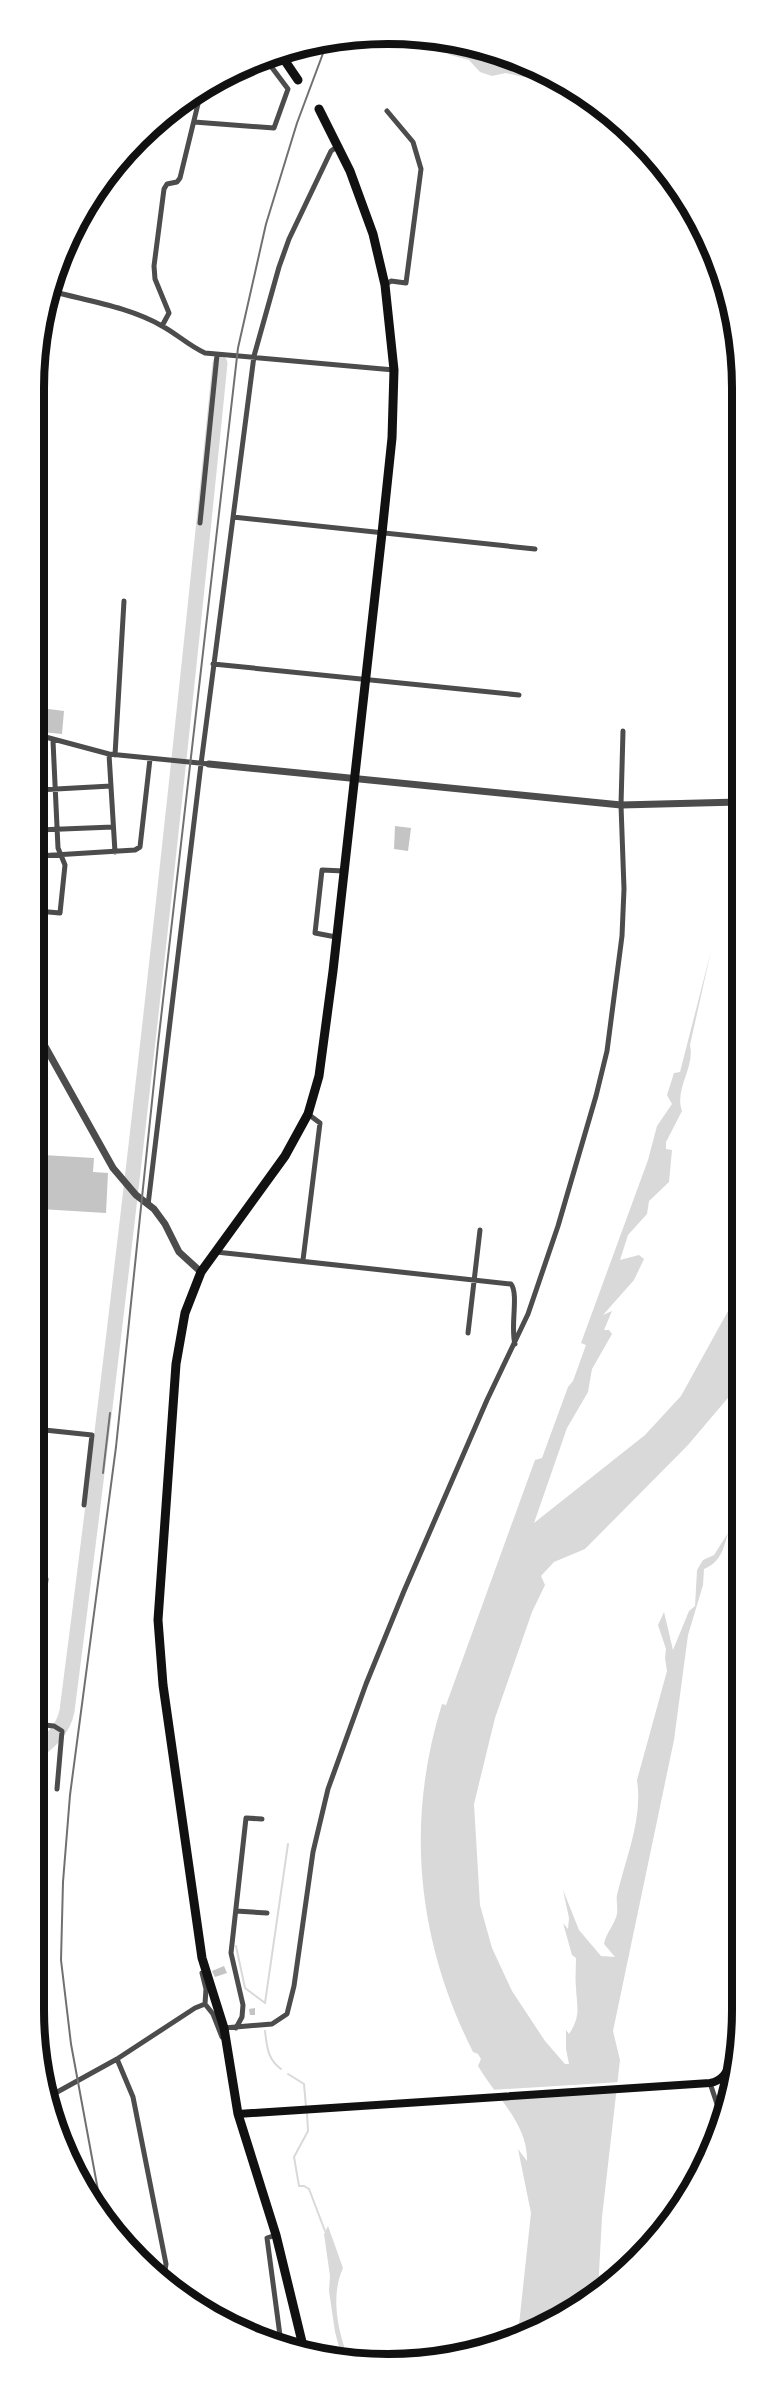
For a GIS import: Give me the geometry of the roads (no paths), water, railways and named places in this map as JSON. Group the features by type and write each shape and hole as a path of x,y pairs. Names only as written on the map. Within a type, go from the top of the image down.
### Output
{"highway":[{"path":"285,59 298,80"},
{"path":"302,2343 276,2235 238,2114 224,2028 202,1958 164,1685 158,1620 176,1364 185,1313 201,1272 285,1156 308,1114 318,1076 344,871 382,533 392,438 394,370 385,285 373,234 350,171 320,109"}],"main road":[{"path":"238,2114 707,2083 720,2080 727,2070"}],"street":[{"path":"194,122 274,128 288,89 270,65"},
{"path":"162,326 169,314 155,279 154,266 164,189 167,184 177,182 180,178 197,102"},
{"path":"385,285 391,281 406,283 421,169 413,142 387,111"},
{"path":"148,1204 205,764 213,664 254,356 279,267 290,239 331,151 338,146"},
{"path":"57,293 134,313 162,326 195,348 217,355 254,356 394,370"},
{"path":"200,524 217,355"},
{"path":"233,518 535,549"},
{"path":"115,852 111,786 112,754 124,601"},
{"path":"213,664 519,695"},
{"path":"224,2028 272,2024 287,2014 294,1986 313,1852 328,1789 343,1745 413,1571 487,1400 528,1314 558,1226 587,1130 606,1051 622,936 623,731"},
{"path":"44,737 112,754 150,759 621,805 732,802"},
{"path":"44,912 60,913 65,865 58,848 53,741"},
{"path":"44,856 115,852 135,850 140,847 150,759"},
{"path":"44,790 111,786"},
{"path":"44,830 113,827"},
{"path":"336,937 315,933 322,870 344,871"},
{"path":"44,1045 107,1159 127,1186 148,1204 165,1224 179,1252 201,1272"},
{"path":"303,1260 320,1123 308,1114"},
{"path":"468,1333 480,1230"},
{"path":"215,1251 511,1284 514,1288 512,1331 515,1344"},
{"path":"44,1430 92,1435 84,1505"},
{"path":"44,1579 46,1579 44,1597"},
{"path":"44,1725 54,1726 62,1731 57,1789"},
{"path":"236,2028 243,2010 231,1953 246,1818 262,1819"},
{"path":"236,1911 267,1913"},
{"path":"202,1958 206,2004 213,2014 227,2047"},
{"path":"54,2094 117,2059 195,2008 206,2004"},
{"path":"117,2059 134,2103 166,2264 165,2271"},
{"path":"707,2083 717,2109"},
{"path":"276,2235 267,2238 280,2336"}],"waterway":[{"path":"44,1745 59,1730 67,1711 148,1037 220,363"},
{"path":"265,2003 288,1844"},
{"path":"732,1853 732,1889"},
{"path":"236,1946 245,1988 265,2003"},
{"path":"265,2031 270,2057 281,2069"},
{"path":"288,2074 304,2084 306,2107"},
{"path":"307,2113 308,2131 294,2157 299,2186 309,2189 325,2231"}],"railway":[{"path":"99,2195 71,2044 61,1960 63,1882 70,1795 116,1447 158,1044 238,348 266,224 297,123 325,49"},
{"path":"103,1473 110,1413"}]}
